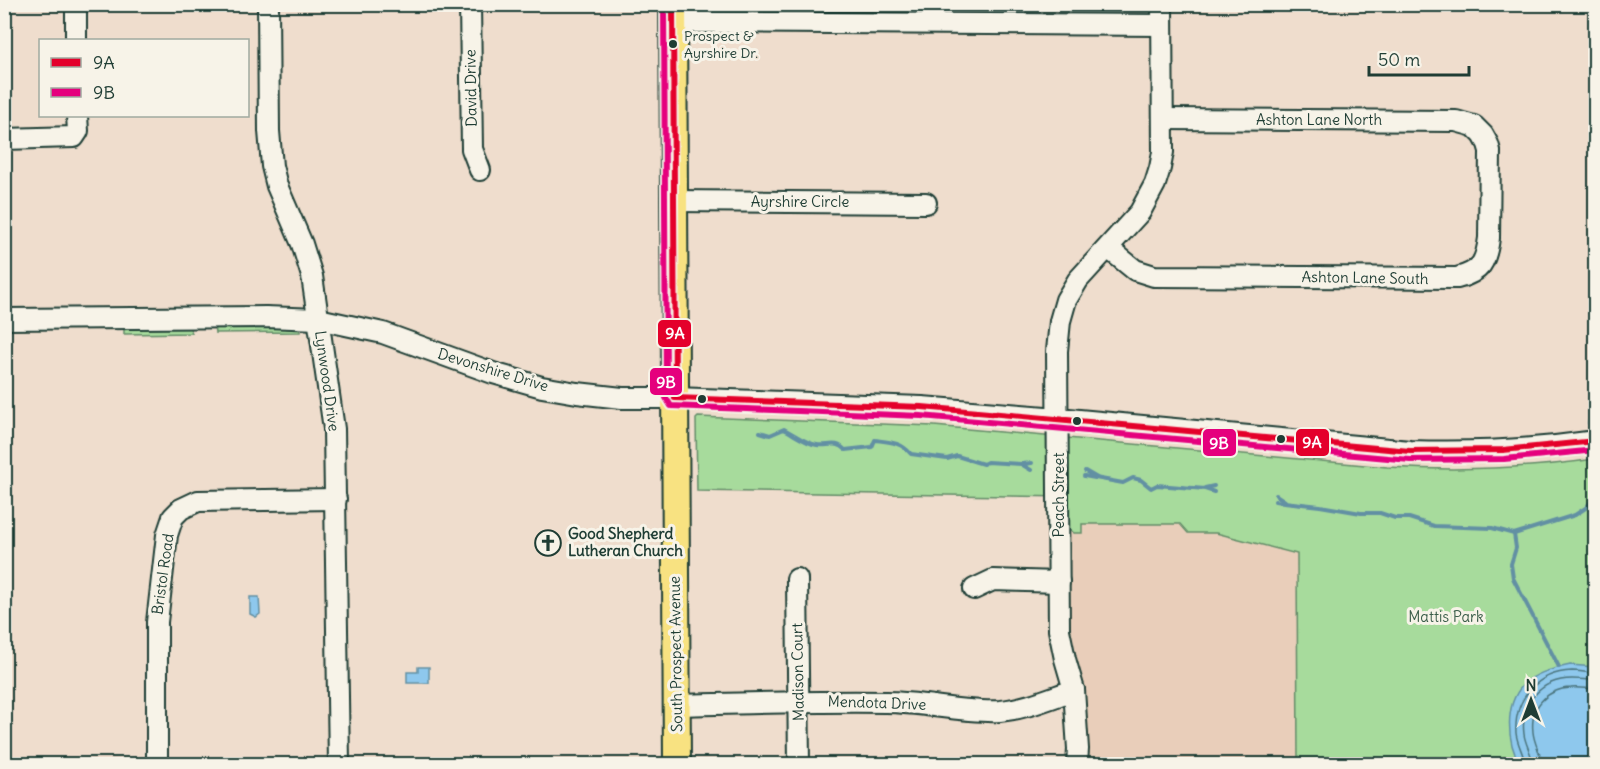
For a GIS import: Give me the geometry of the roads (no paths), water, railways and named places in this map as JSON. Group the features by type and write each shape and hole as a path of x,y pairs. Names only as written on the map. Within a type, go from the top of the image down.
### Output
{"main road":[{"name":"South Prospect Avenue","path":"673,13 677,765"}],"street":[{"path":"76,4 76,39"},
{"name":"Lynwood Drive","path":"268,4 269,131 272,166 277,186 302,244 312,276 334,429 339,765"},
{"name":"David Drive","path":"470,4 472,149 480,170"},
{"name":"Peach Street","path":"1077,765 1074,690 1059,630 1057,351 1060,321 1066,300 1078,280 1140,212 1155,184 1163,152 1162,4"},
{"path":"673,13 1162,25"},
{"path":"4,139 74,137 78,131 77,117"},
{"name":"Ashton Lane North","path":"1163,119 1456,121 1474,126"},
{"name":"Ashton Lane South","path":"1108,248 1135,270 1154,276 1457,278 1471,274 1483,262 1488,251 1489,238 1490,151 1483,135 1474,126"},
{"name":"Ayrshire Circle","path":"674,201 926,203"},
{"name":"Devonshire Drive","path":"4,319 266,317 318,319 383,333 493,373 542,387 622,398 878,405 1058,418 1410,451 1458,452 1526,449 1596,441"},
{"name":"Bristol Road","path":"157,765 157,622 167,535 173,517 181,509 198,501 336,499"},
{"name":"Madison Court","path":"797,579 799,765"},
{"path":"974,589 993,580 1059,582"},
{"name":"Mendota Drive","path":"677,705 890,702 966,710 1002,711 1074,690"}],"water":[{"path":"250,597 259,597 260,614 256,617 250,614"},
{"path":"1570,665 1595,667 1595,764 1520,764 1510,735 1510,713 1517,693 1533,677"},
{"path":"418,667 429,667 429,683 407,683 407,672 418,672"}],"waterway":[{"path":"1589,423 1596,406"},
{"path":"760,432 770,435 784,429 813,444 838,445 845,450 872,447 875,440 886,441 899,445 911,454 947,459 957,456 983,464 987,462 1021,464 1031,470"},
{"path":"1594,460 1596,493"},
{"path":"1022,464 1032,463"},
{"path":"1085,471 1097,478"},
{"path":"1084,476 1123,483 1133,478 1141,480 1151,488 1157,485 1205,489 1214,492"},
{"path":"1205,488 1214,486"},
{"path":"1275,501 1361,513 1380,513 1395,518 1409,518 1434,526 1492,528 1514,534 1575,515 1587,507 1596,494"},
{"path":"1276,495 1285,501"},
{"path":"1514,534 1516,548 1511,564 1513,578 1559,667"}],"place":[{"name":"Prospect & Ayrshire Dr.","path":"673,44"},
{"name":"Good Shepherd Lutheran Church","path":"548,543"}],"park label":[{"name":"Mattis Park","path":"1446,617"}]}
